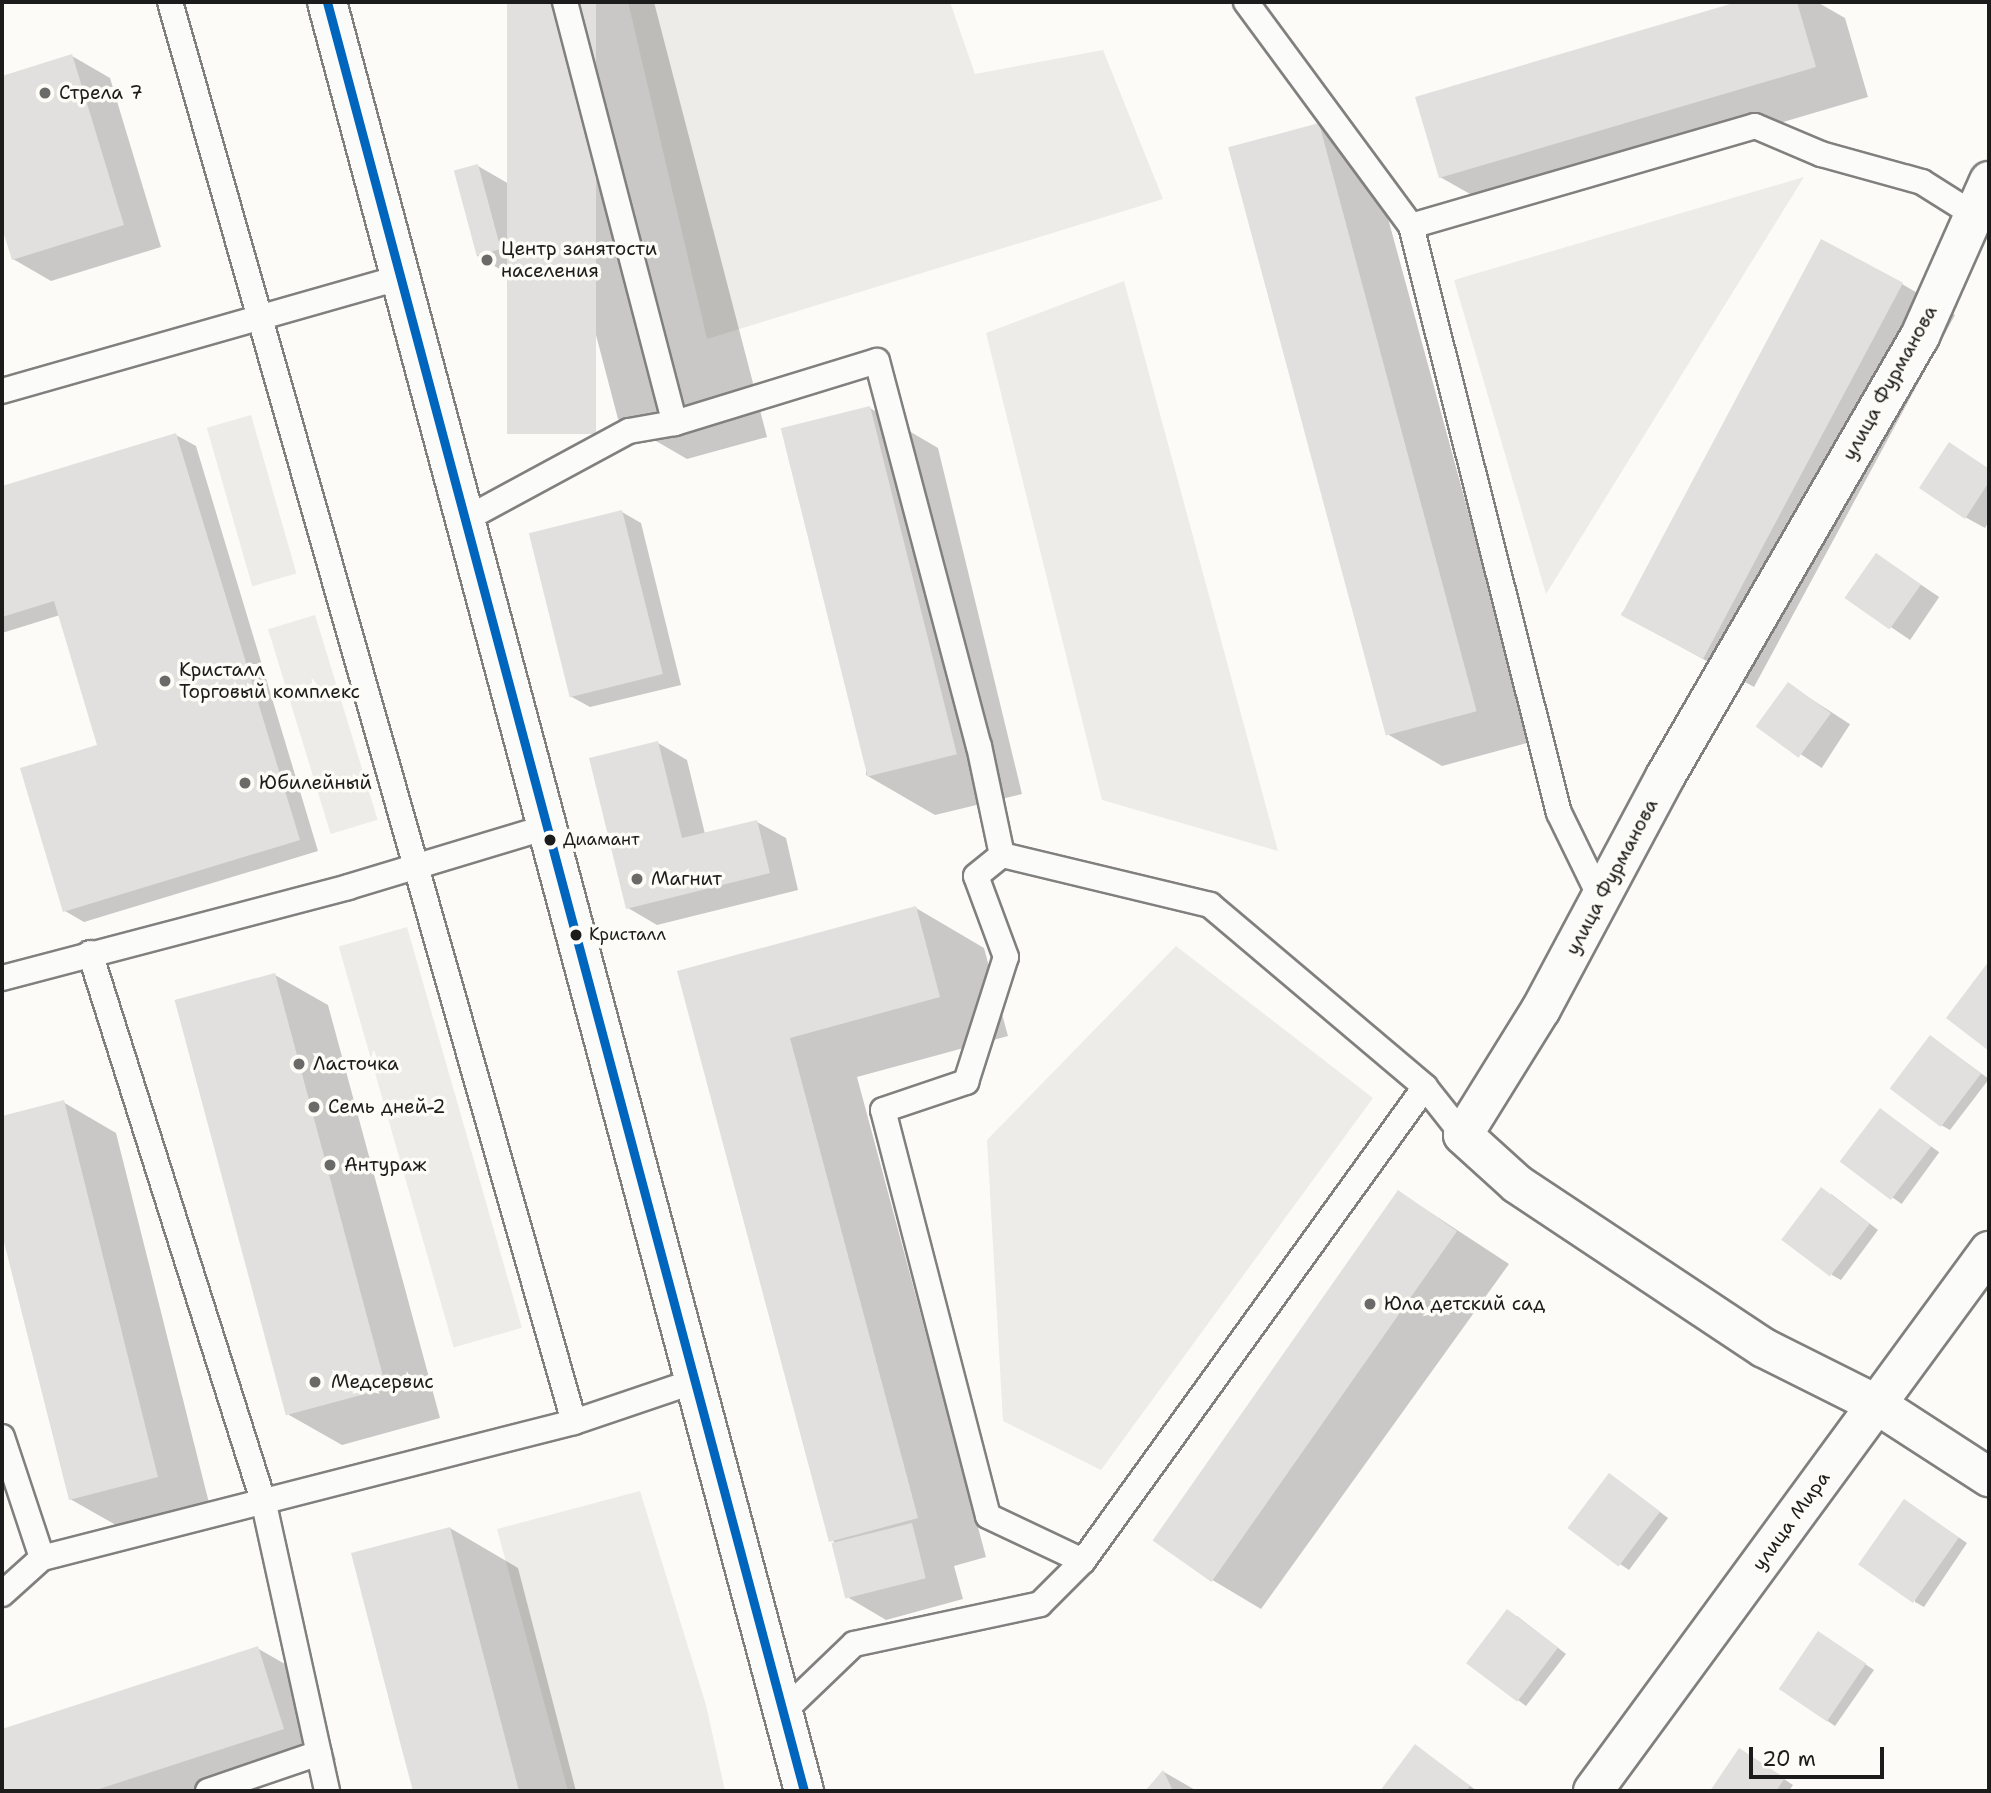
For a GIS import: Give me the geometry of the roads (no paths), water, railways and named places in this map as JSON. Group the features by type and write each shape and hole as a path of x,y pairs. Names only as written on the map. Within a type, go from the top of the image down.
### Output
{"street":[{"path":"327,2 698,1380 804,1791"},
{"name":"улица Фурманова","path":"1463,1135 1602,901 1665,777 1920,335 1976,216 1989,181"},
{"path":"1463,1135 1517,1184 1764,1348 1876,1404 1989,1477"},
{"name":"улица Мира","path":"1593,1791 1989,1251"}],"lane":[{"path":"170,2 573,1422"},
{"path":"565,2 675,423"},
{"path":"1246,2 1411,226 1559,813 1602,901"},
{"path":"1411,226 1755,127 1821,154 1922,182 1976,216"},
{"path":"2,391 401,277"},
{"path":"466,519 629,431 675,423 877,361 979,746 1002,855"},
{"path":"2,978 415,867 547,827"},
{"path":"1002,855 1210,905 1425,1087 1463,1135"},
{"path":"1002,855 976,876 1006,957 966,1082 883,1110 988,1516 1083,1560"},
{"path":"90,953 264,1504 327,1791"},
{"path":"783,1712 855,1644 1040,1604 1083,1560 1425,1087"},
{"path":"2,1594 42,1558 264,1504 573,1422 698,1380"},
{"path":"2,1437 42,1558"},
{"path":"208,1791 319,1753"}],"place":[{"name":"Стрела 7","path":"45,93"},
{"name":"Центр занятости населения","path":"487,260"},
{"name":"Кристалл Торговый комплекс","path":"165,681"},
{"name":"Юбилейный","path":"245,783"},
{"name":"Диамант","path":"550,840"},
{"name":"Магнит","path":"637,879"},
{"name":"Кристалл","path":"576,935"},
{"name":"Ласточка","path":"299,1064"},
{"name":"Семь дней-2","path":"314,1107"},
{"name":"Антураж","path":"330,1165"},
{"name":"Юла детский сад","path":"1370,1304"},
{"name":"Медсервис","path":"315,1382"}]}
